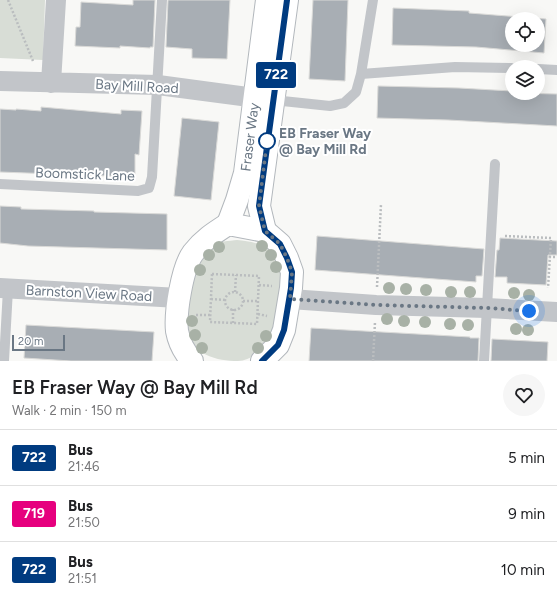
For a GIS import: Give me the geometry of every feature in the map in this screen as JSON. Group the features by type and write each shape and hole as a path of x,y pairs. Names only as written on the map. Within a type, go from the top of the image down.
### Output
{"street":[{"path":"47,83 56,0"},
{"name":"Fraser Way","path":"265,231 259,206 267,0"},
{"name":"Fraser Way","path":"228,224 237,200 264,98 287,0"},
{"name":"Bay Mill Road","path":"0,81 158,85 236,96 264,98"},
{"path":"192,361 181,344 177,330 179,298 182,281 192,255 205,239 228,224 265,231 280,244 292,272 290,299 284,330 278,345 262,361"},
{"name":"Barnston View Road","path":"4,288 179,298"},
{"path":"290,299 376,305 487,308 557,312"}],"lane":[{"name":"Boomstick Lane","path":"0,184 138,191 148,188 152,177 162,0"},
{"path":"264,98 330,106 344,103 356,92 361,74 373,0"},
{"path":"361,74 455,67 505,68"},
{"path":"545,69 557,70"},
{"path":"484,361 494,164"},
{"path":"4,288 4,361"}],"path":[{"path":"8,0 47,83"},
{"path":"373,361 381,204"},
{"path":"505,236 551,238 548,288"},
{"path":"549,256 557,257"},
{"path":"212,274 259,276 257,324 210,322 211,299 212,274"},
{"path":"235,292 236,275"},
{"path":"233,309 228,306 226,300 229,294 235,292"},
{"path":"235,292 241,296 243,301"},
{"path":"211,299 226,300"},
{"path":"243,301 258,301"},
{"path":"233,309 241,306 243,301"},
{"path":"233,309 233,323"}],"shaded area":[{"path":"0,0 45,0 43,60 0,58"},
{"path":"237,240 255,243 271,250 280,262 282,278 276,322 268,342 264,347 249,358 238,361 230,361 214,358 200,351 190,339 187,323 192,284 196,270 202,258 214,244"}],"building":[{"path":"133,0 155,0 153,47 120,46 120,48 75,46 76,27 80,27 81,2 133,5"},
{"path":"168,0 230,0 227,59 192,58 192,49 166,47"},
{"path":"313,0 348,0 345,81 309,79"},
{"path":"393,8 469,11 469,13 505,16 505,50 476,47 392,45"},
{"path":"378,86 505,91 505,100 545,100 545,94 557,94 557,126 377,118"},
{"path":"41,107 121,114 121,110 142,111 139,155 135,154 135,177 0,172 0,109 41,111"},
{"path":"182,118 219,122 211,200 174,196"},
{"path":"0,206 21,207 21,209 167,214 167,250 28,246 0,243"},
{"path":"317,236 484,249 482,276 476,276 476,282 315,270"},
{"path":"500,238 557,241 557,255 548,255 546,285 507,283 507,277 495,277 497,250 499,250"},
{"path":"26,325 154,332 152,361 71,361 24,358"},
{"path":"311,328 479,338 478,361 309,361"},
{"path":"492,339 548,342 547,361 491,361"}],"bus line":[{"name":"722","path":"262,361 278,345 284,330 291,288 292,272 287,258 280,244 265,231 259,206 287,0"}],"place":[{"name":"EB Fraser Way @ Bay Mill Rd","path":"267,141"}],"route":[{"path":"267,141 259,206 265,231 280,244 292,272 290,299 376,305 487,308 529,311"}]}
